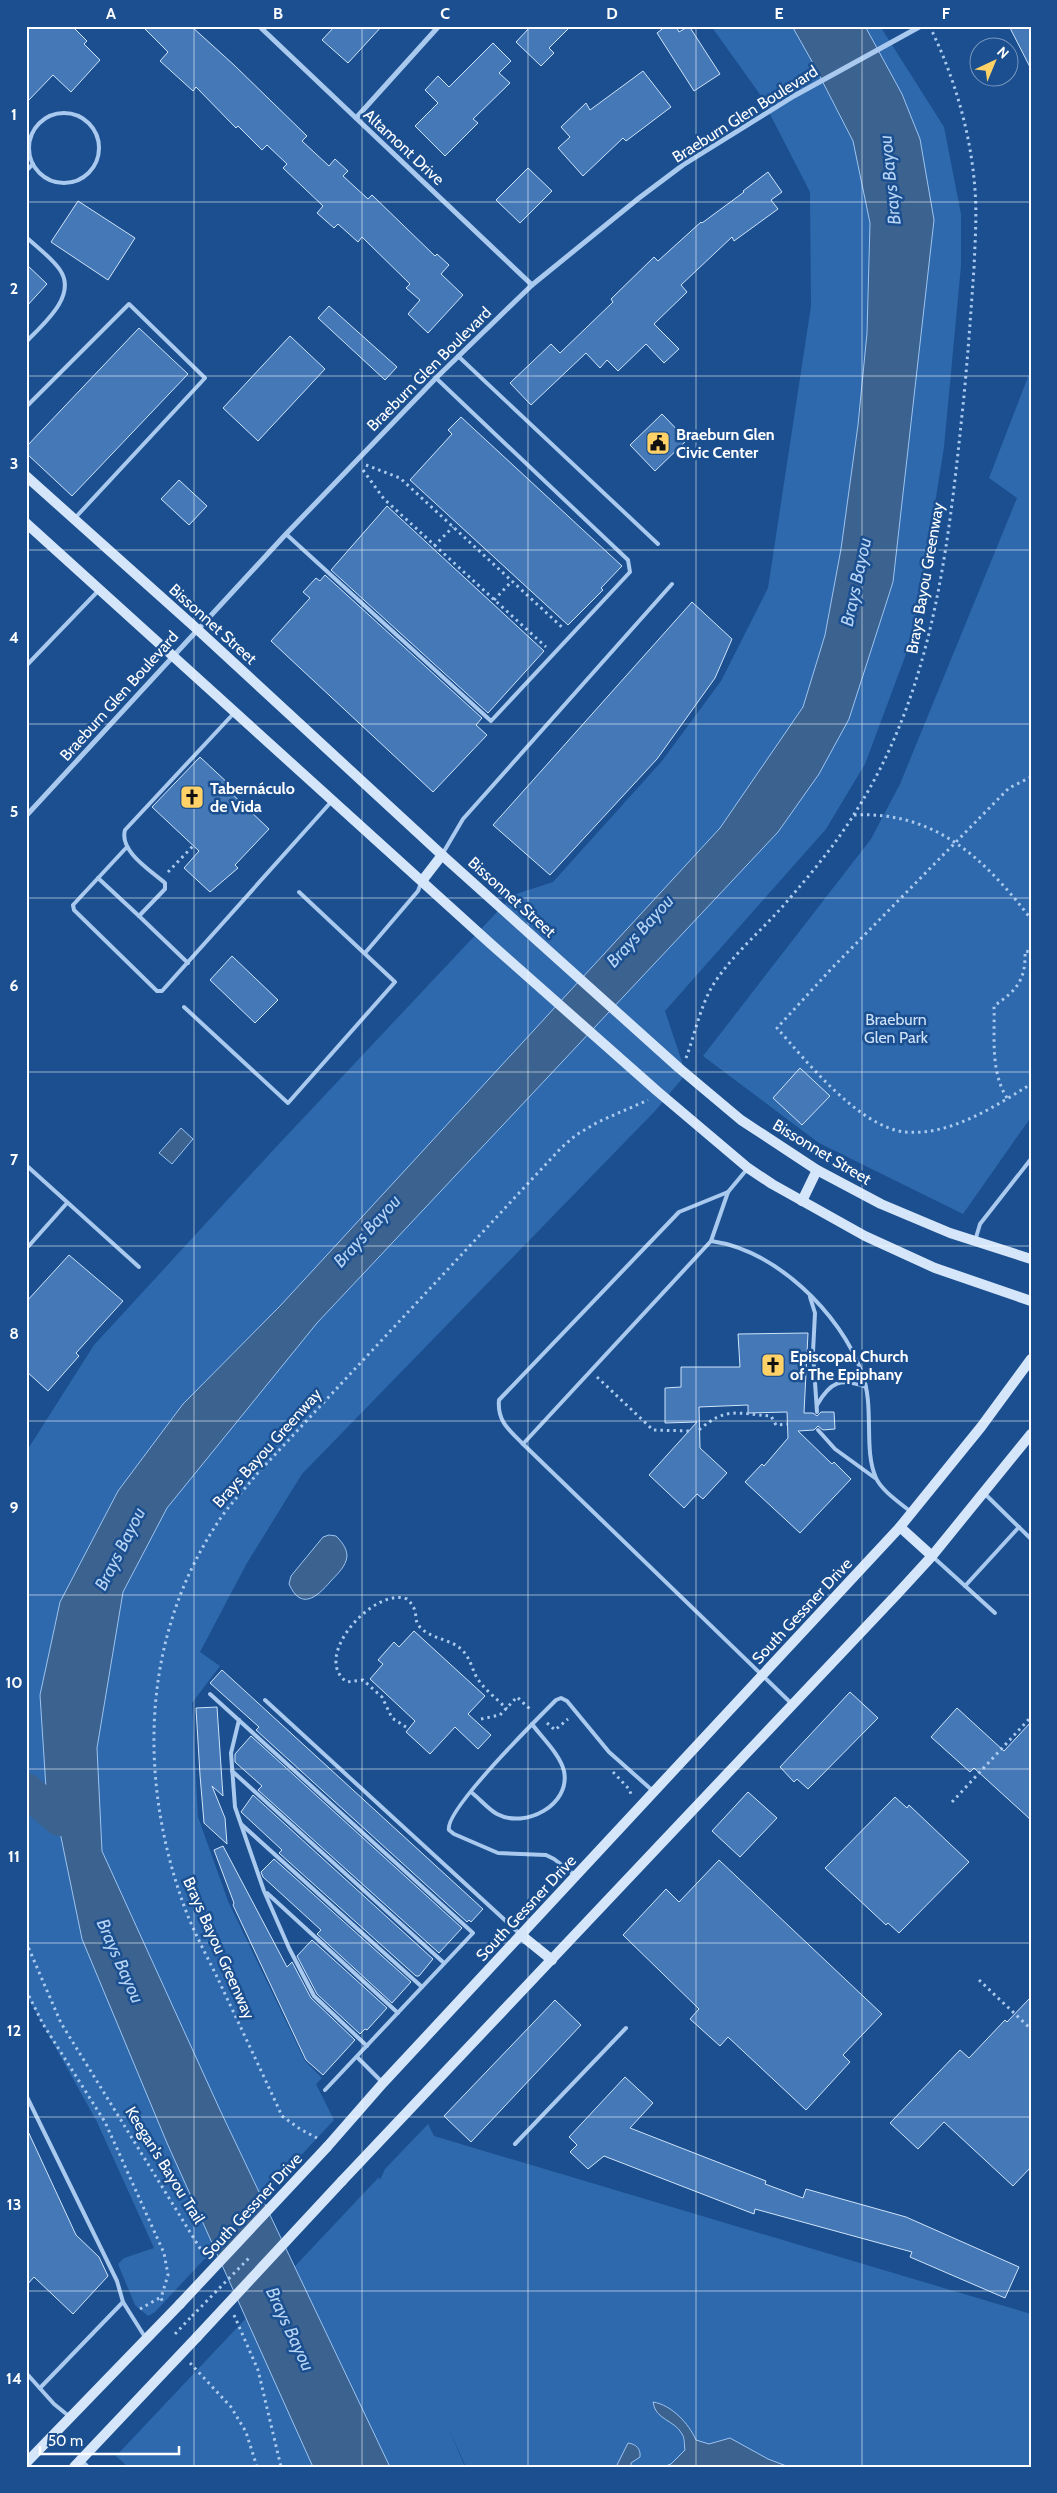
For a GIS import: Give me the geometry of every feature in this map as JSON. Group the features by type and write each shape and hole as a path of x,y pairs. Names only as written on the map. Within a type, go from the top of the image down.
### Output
{"main road":[{"name":"Bissonnet Street","path":"26,476 197,629 442,855 672,1061 745,1123 817,1170 881,1204 975,1242 1031,1259"},
{"path":"26,523 492,945 648,1084 748,1168 865,1236 935,1268 1031,1301"},
{"path":"422,881 442,855"},
{"path":"802,1201 817,1170"},
{"name":"South Gessner Drive","path":"26,2463 180,2304 327,2147 383,2083 900,1527 981,1427 1031,1359"},
{"path":"81,2464 342,2181 794,1705 932,1556 1031,1434"},
{"path":"900,1527 932,1556"},
{"path":"521,1936 552,1960"}],"street":[{"name":"Altamont Drive","path":"259,26 532,285"},
{"path":"356,118 439,26"},
{"name":"Braeburn Glen Boulevard","path":"26,816 286,534 436,378 532,285 639,198 683,165 794,96 919,27"}],"lane":[{"path":"63,113 74,115 85,120 93,129 99,150 96,161 82,178 71,182 49,180 33,164 29,153 29,141 33,130 41,121 51,115 63,113"},
{"path":"26,171 33,164"},
{"path":"26,237 61,271 64,290 58,308 26,342"},
{"path":"26,407 129,304 205,378 74,519"},
{"path":"458,356 658,544"},
{"path":"286,534 491,721 630,572 628,560 436,378"},
{"path":"442,855 463,819 672,584"},
{"path":"26,666 99,590"},
{"path":"139,916 165,888 164,882 126,848 123,836 125,830 235,712"},
{"path":"126,848 73,905 74,910 157,991 162,991 333,800"},
{"path":"98,878 188,963"},
{"path":"365,953 418,891 422,881"},
{"path":"184,1007 288,1103 395,982 299,892"},
{"path":"975,1242 980,1224 1031,1159"},
{"path":"26,1165 139,1267"},
{"path":"524,1444 711,1241 728,1192 748,1168"},
{"path":"728,1192 679,1212 499,1400 498,1411 503,1424 794,1705"},
{"path":"26,1249 67,1203"},
{"path":"711,1241 728,1244 787,1274 809,1295 844,1335 862,1373 866,1387 870,1405 872,1459 876,1479"},
{"path":"809,1295 815,1313 813,1352 817,1412"},
{"path":"817,1404 830,1387 839,1382 848,1380 866,1387"},
{"path":"818,1430 835,1449 876,1479 912,1512"},
{"path":"983,1493 1031,1539"},
{"path":"965,1586 1019,1528"},
{"path":"932,1556 995,1613"},
{"path":"210,1694 473,1933 326,2090"},
{"path":"576,1876 554,1859 546,1856 498,1852 454,1834 449,1830 450,1821 470,1792 556,1700 564,1699 609,1752 654,1792"},
{"path":"265,1700 521,1936"},
{"path":"239,1720 231,1752 235,1806 264,1891 289,1948 314,1996 367,2046"},
{"path":"470,1792 497,1814 516,1818 535,1816 545,1812 561,1793 565,1782 564,1770 558,1758 532,1724"},
{"path":"232,1771 444,1963"},
{"path":"240,1822 422,1987"},
{"path":"264,1891 398,2013"},
{"path":"515,2144 626,2028"},
{"path":"357,2057 383,2083"},
{"path":"26,2095 117,2281 123,2302 146,2339"},
{"path":"40,2388 123,2302"},
{"path":"27,2374 54,2404 70,2417"}],"path":[{"name":"Brays Bayou Greenway","path":"684,1061 695,1034 704,1002 713,986 726,968 784,906 854,815 900,728 923,662 942,570 956,472 970,340 975,191 970,153 958,97 934,34"},
{"path":"356,461 400,478 570,635"},
{"path":"356,461 384,499 554,654"},
{"path":"434,546 453,526"},
{"path":"494,600 512,581"},
{"path":"1031,777 1009,788 777,1028 839,1094 870,1119 903,1132 936,1129 978,1115 1031,1084"},
{"path":"854,815 875,814 912,821 955,842 977,858 993,874 1031,919"},
{"path":"161,880 193,846"},
{"path":"1007,1098 1000,1086 995,1067 994,1006 1014,990 1022,980 1026,967 1025,951 1031,952"},
{"name":"Brays Bayou Greenway","path":"319,2138 300,2129 282,2116 184,1905 171,1865 162,1830 158,1802 154,1695 159,1665 173,1616 201,1553 219,1522 263,1467 562,1148 576,1135 598,1122 636,1107 650,1099"},
{"path":"591,1371 654,1430 690,1430"},
{"path":"700,1430 713,1418 723,1413 771,1416 776,1425 788,1424"},
{"path":"406,1727 392,1718 382,1697 363,1680 347,1682 339,1675 334,1664 335,1657 350,1628 371,1608 391,1597 407,1599 415,1608 417,1623 431,1636 457,1645 462,1650 481,1683 507,1709"},
{"path":"481,1719 500,1715 517,1698 555,1730 566,1719 573,1721"},
{"path":"952,1802 1031,1717"},
{"path":"610,1769 629,1789 631,1794"},
{"name":"Keegan's Bayou Trail","path":"26,1942 61,2023 207,2259"},
{"path":"979,1980 1031,2029"},
{"name":"Keegan's Bayou Trail","path":"26,1990 43,2024 105,2122 164,2253 168,2275 161,2297 130,2314"},
{"path":"219,2284 223,2292"},
{"path":"231,2309 258,2370 281,2467"},
{"path":"175,2334 192,2316"},
{"path":"189,2362 231,2407 246,2432 257,2467"}],"green space":[{"path":"711,26 880,26 944,127 961,214 961,266 944,447 915,630 865,764 826,829 665,1011 686,1074 655,1111 302,1474 247,1563 200,1652 220,1666 192,1703 198,1817 228,1901 305,2061 322,2078 316,2084 334,2120 155,2312 148,2316 135,2305 118,2264 124,2258 154,2248 97,2122 26,1994 26,1452 94,1345 277,1146 513,895 553,882 662,761 721,681 768,588 811,306 810,192 759,93"},
{"name":"Braeburn Glen Park","path":"1031,369 1031,1117 963,1214 819,1143 703,1056 871,839 900,784 1017,498 989,478"},
{"path":"428,2124 434,2136 1031,2314 1031,2467 466,2467 449,2429 465,2467 128,2467 116,2456 379,2177 380,2180 385,2169"}],"water":[{"name":"Brays Bayou","path":"792,26 865,26 902,94 920,139 934,220 893,582 849,719 819,774 778,832 317,1323 167,1508 123,1592 97,1748 102,1851 220,2110 390,2467 313,2467 167,2143 82,1939 55,1808 46,1788 40,1695 60,1602 118,1491 183,1404 280,1306 720,828 803,707 825,635 841,549 858,425 867,333 870,223 853,141"},
{"path":"181,1128 193,1139 172,1164 159,1153"},
{"path":"329,1535 336,1536 345,1547 347,1556 345,1564 320,1592 309,1599 299,1597 289,1584 291,1576 323,1537"},
{"path":"653,2402 667,2407 679,2416 696,2440 709,2444 730,2438 768,2459 789,2467 663,2467 671,2464 685,2450 684,2440 679,2429 657,2413"},
{"path":"628,2443 637,2447 640,2457 631,2463 631,2467 616,2467"}],"building":[{"path":"26,26 72,26 87,41 84,44 100,60 71,92 53,75 26,103"},
{"path":"142,26 191,26 307,136 302,141 329,166 335,159 348,171 343,176 368,199 372,195 435,256 437,254 449,265 441,274 463,295 428,333 408,314 420,300 406,288 410,284 362,237 358,242 338,224 334,228 317,213 323,206 283,168 287,164 267,145 262,150 238,126 236,128 196,87 193,91 160,61 168,52"},
{"path":"335,26 382,26 348,63 322,40"},
{"path":"531,26 571,26 549,48 554,53 541,66 516,42"},
{"path":"666,26 676,26 679,32 689,26 720,74 694,91 657,33"},
{"path":"1009,26 1031,26 1031,69 1020,48 1020,38 1015,38"},
{"path":"493,43 511,61 499,73 510,83 473,119 478,123 445,156 415,126 438,103 425,90 438,76 449,87"},
{"path":"643,71 671,107 626,141 623,138 583,176 558,148 570,137 561,127 586,103 590,110"},
{"path":"528,168 552,191 520,223 496,200"},
{"path":"768,172 782,192 771,200 778,209 734,241 732,237 681,285 687,292 654,324 679,349 664,363 646,344 618,371 607,360 600,368 586,353 531,405 510,383 551,344 560,353 613,302 611,299 654,257 658,261 701,222 744,192"},
{"path":"78,201 135,238 108,280 51,242"},
{"path":"26,264 47,284 26,307"},
{"path":"329,306 397,367 385,380 318,318"},
{"path":"139,328 188,374 72,496 26,453 26,447"},
{"path":"290,336 325,369 258,441 223,408"},
{"name":"Braeburn Glen Civic Center","path":"662,414 687,440 655,471 630,445"},
{"path":"461,417 622,566 601,588 603,590 568,625 410,480 452,434 448,430"},
{"path":"179,480 207,506 189,525 161,499"},
{"path":"387,506 544,651 488,713 331,570"},
{"path":"325,575 482,718 476,725 487,735 433,792 271,641 310,598 303,592 316,578 320,581"},
{"path":"692,602 732,639 715,678 657,759 550,875 493,825"},
{"path":"200,757 231,786 228,790 269,829 235,865 238,868 210,892 184,868 199,851 152,807"},
{"path":"232,956 278,1000 255,1023 210,980"},
{"path":"800,1068 830,1096 802,1125 773,1098"},
{"path":"69,1255 123,1301 76,1353 79,1356 48,1391 26,1371 26,1302"},
{"path":"808,1333 804,1413 813,1413 817,1416 821,1412 834,1412 835,1429 823,1430 818,1426 814,1430 798,1431 832,1464 834,1462 851,1479 800,1533 745,1482 762,1464 764,1466 788,1438 787,1412 748,1413 748,1405 699,1407 700,1448 727,1473 703,1499 697,1494 684,1508 649,1475 697,1422 665,1423 665,1388 681,1387 681,1367 740,1367 738,1334"},
{"path":"414,1631 485,1696 468,1714 491,1735 478,1749 455,1727 430,1754 406,1732 415,1721 370,1679 383,1664 378,1660 394,1642 399,1647"},
{"path":"222,1670 483,1909 471,1922 469,1920 467,1922 256,1730 259,1727 210,1683"},
{"path":"850,1692 878,1718 808,1789 797,1779 794,1782 780,1767"},
{"path":"217,1707 223,1796 212,1786 225,1818 227,1844 204,1823 200,1775 196,1708"},
{"path":"957,1708 1004,1751 1031,1722 1031,1820 974,1768 970,1772 931,1737"},
{"path":"251,1736 462,1928 439,1953 258,1790 262,1786 235,1762 235,1754"},
{"path":"748,1792 777,1818 740,1857 712,1831"},
{"path":"253,1795 433,1959 419,1976 416,1976 279,1853 282,1850 241,1812"},
{"path":"895,1797 907,1808 909,1805 969,1862 899,1933 888,1923 886,1925 825,1868"},
{"path":"223,1846 287,1967 292,1962 311,1998 355,2040 323,2075 306,2060 233,1905 234,1903 214,1850"},
{"path":"274,1859 411,1982 392,2003 317,1934 321,1930 263,1877 261,1872"},
{"path":"719,1860 882,2014 843,2055 850,2062 806,2110 728,2037 720,2046 690,2019 699,2009 623,1935 666,1889 679,1902"},
{"path":"312,1940 387,2008 367,2030 365,2029 360,2034 317,1994 297,1956"},
{"path":"1031,1997 1031,2167 1013,2186 944,2122 918,2149 890,2123 960,2050 969,2058 1005,2020 1007,2022"},
{"path":"555,2000 581,2025 471,2142 444,2116"},
{"path":"625,2077 653,2103 630,2128 766,2181 765,2184 803,2198 806,2189 906,2217 1019,2267 1005,2298 910,2257 912,2252 755,2209 754,2214 604,2156 588,2169 570,2152 577,2145 569,2137"},
{"path":"26,2127 76,2235 99,2257 108,2276 73,2314 34,2277 26,2286"}],"waterway":[{"path":"26,1790 60,1819"}],"place":[{"name":"Braeburn Glen Civic Center","path":"658,443"},
{"name":"Tabernáculo de Vida","path":"192,797"},
{"name":"Episcopal Church of The Epiphany","path":"773,1365"}]}
